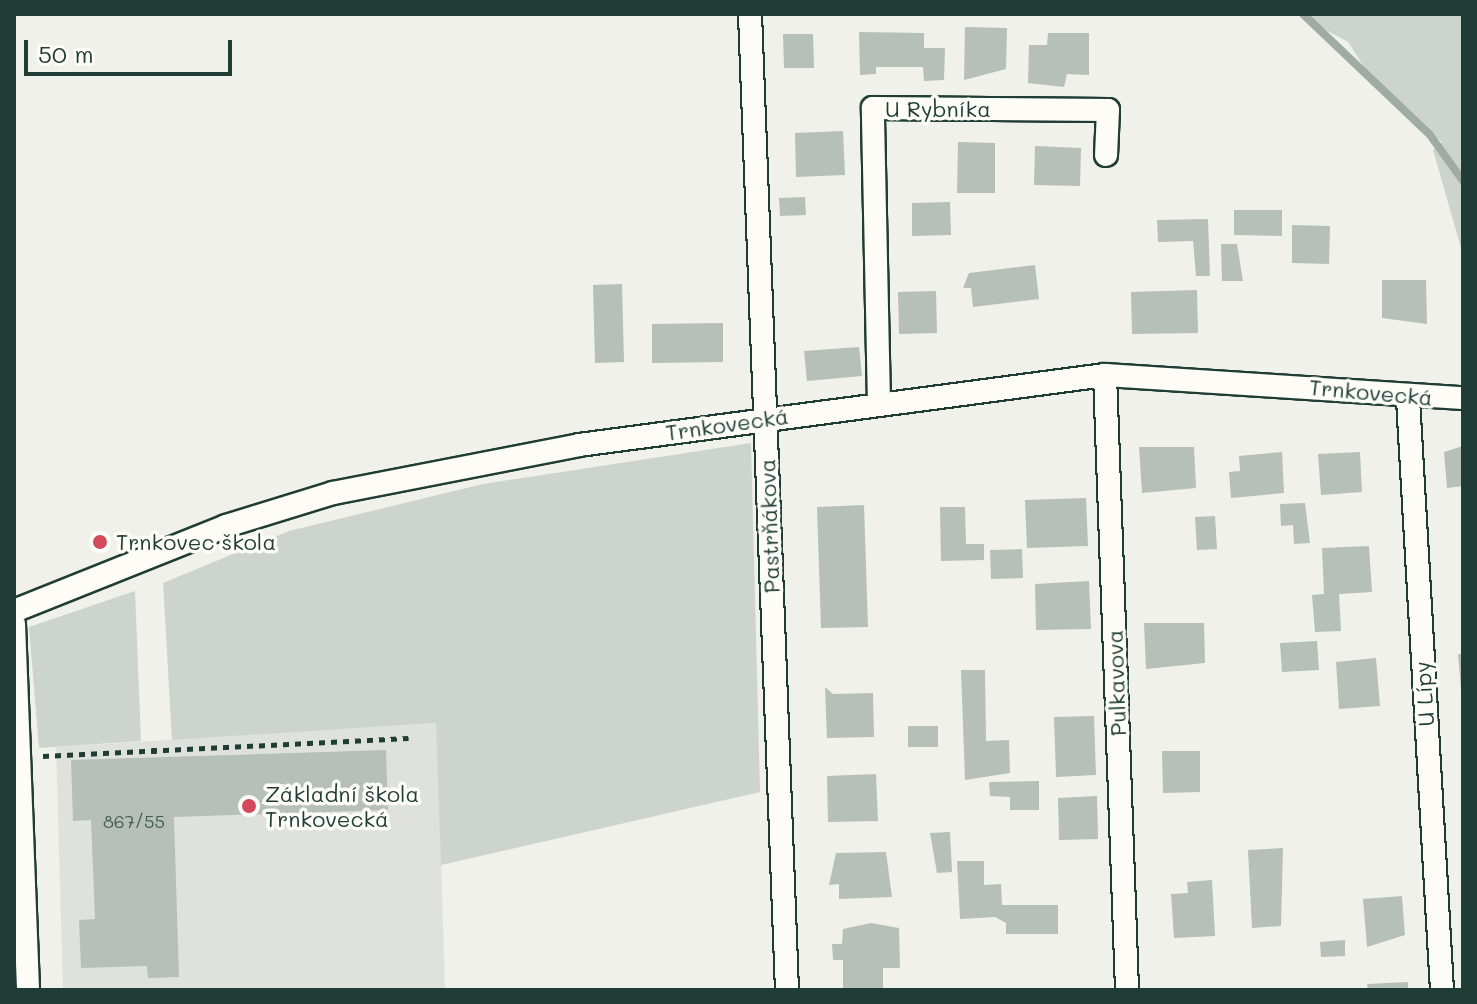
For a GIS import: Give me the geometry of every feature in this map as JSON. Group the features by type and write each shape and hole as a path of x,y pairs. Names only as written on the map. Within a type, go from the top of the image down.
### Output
{"street":[{"name":"Pastrňákova","path":"750,14 787,990"},
{"name":"U Rybníka","path":"879,404 873,108 1108,110 1106,155"},
{"name":"Trnkovecká","path":"14,611 226,526 333,493 579,445 1105,375 1205,376 1408,399 1463,398"},
{"name":"Pulkavova","path":"1105,375 1127,990"},
{"name":"U Lípy","path":"1408,399 1442,990"},
{"path":"14,624 28,990"}],"path":[{"path":"19,758 154,747 409,738"},
{"path":"154,747 154,757"}],"shaded area":[{"path":"1463,14 1463,255 1433,150 1442,142 1379,90 1348,42 1300,16"},
{"path":"751,443 760,792 441,865 436,723 172,740 163,583 289,531 483,484"},
{"path":"135,591 141,741 39,748 29,627"},
{"name":"Základní škola Trnkovecká","path":"437,723 445,990 63,990 56,747"}],"building":[{"path":"965,27 1007,28 1006,69 964,80"},
{"path":"859,32 924,33 924,48 945,48 944,80 924,81 923,67 876,67 876,74 860,75"},
{"path":"1048,33 1089,33 1089,75 1067,74 1064,87 1028,83 1029,45 1047,45"},
{"path":"783,34 813,34 814,68 784,68"},
{"path":"843,131 845,175 796,177 795,133"},
{"path":"958,142 995,143 995,193 957,193"},
{"path":"1035,146 1081,148 1080,186 1034,185"},
{"path":"805,197 806,215 780,216 779,198"},
{"path":"950,202 951,235 912,236 912,203"},
{"path":"1234,210 1282,210 1282,236 1234,235"},
{"path":"1208,219 1210,276 1196,276 1193,241 1158,242 1157,220"},
{"path":"1292,225 1330,226 1329,264 1292,263"},
{"path":"1221,244 1237,244 1243,281 1222,281"},
{"path":"1035,265 1039,299 973,307 971,288 963,288 969,273"},
{"path":"1382,280 1426,280 1427,324 1382,318"},
{"path":"622,284 624,362 595,363 593,285"},
{"path":"1197,290 1198,333 1132,334 1131,292"},
{"path":"936,291 937,333 899,334 898,292"},
{"path":"723,323 723,362 652,363 652,324"},
{"path":"859,347 862,376 807,381 804,351"},
{"path":"1463,446 1463,486 1447,488 1444,452"},
{"path":"1139,447 1194,447 1196,488 1142,493"},
{"path":"1282,452 1284,493 1231,498 1229,472 1240,471 1239,456"},
{"path":"1360,452 1362,492 1321,495 1318,454"},
{"path":"1086,498 1088,546 1027,548 1025,500"},
{"path":"1305,503 1310,543 1294,544 1293,525 1281,526 1280,504"},
{"path":"864,505 868,627 821,628 817,507"},
{"path":"940,507 965,507 966,544 984,544 984,560 941,561"},
{"path":"1215,516 1217,549 1197,550 1195,517"},
{"path":"1369,546 1372,592 1339,594 1341,631 1315,632 1312,595 1324,594 1322,548"},
{"path":"1022,549 1023,578 991,579 990,550"},
{"path":"1089,581 1091,629 1036,630 1035,584"},
{"path":"1144,623 1204,623 1205,663 1146,669"},
{"path":"1317,641 1319,670 1282,672 1280,643"},
{"path":"1458,654 1463,654 1463,690 1461,690"},
{"path":"1376,658 1380,706 1339,709 1336,662"},
{"path":"961,670 985,670 986,741 1009,740 1010,773 965,780"},
{"path":"825,687 833,694 873,693 874,737 827,738"},
{"path":"1094,716 1096,775 1056,777 1054,717"},
{"path":"908,726 938,726 938,747 908,747"},
{"path":"386,750 388,810 174,817 179,977 148,978 147,966 81,968 79,920 95,919 91,820 73,821 71,760"},
{"path":"1162,751 1200,751 1200,792 1163,793"},
{"path":"876,774 878,821 828,822 827,776"},
{"path":"1039,781 1039,810 1010,810 1010,797 990,796 989,782"},
{"path":"1097,796 1098,839 1059,840 1058,798"},
{"path":"950,832 952,872 937,873 930,833"},
{"path":"1283,848 1281,926 1252,928 1248,850"},
{"path":"886,852 892,897 839,899 839,884 829,885 836,853"},
{"path":"957,861 984,861 984,885 1001,884 1002,905 1058,905 1058,934 1006,934 1006,923 995,917 960,919"},
{"path":"1212,880 1215,936 1174,938 1171,894 1188,893 1187,882"},
{"path":"1402,896 1405,935 1367,947 1363,899"},
{"path":"871,923 899,928 900,968 883,968 883,989 843,989 843,960 833,960 832,944 842,944 843,929"},
{"path":"1345,940 1345,956 1321,957 1320,942"},
{"path":"1408,982 1408,990 1368,990 1367,984"}],"waterway":[{"path":"1303,14 1430,135 1463,181"}],"place":[{"name":"Trnkovec škola","path":"100,542"},
{"name":"Základní škola Trnkovecká","path":"249,806"}]}
